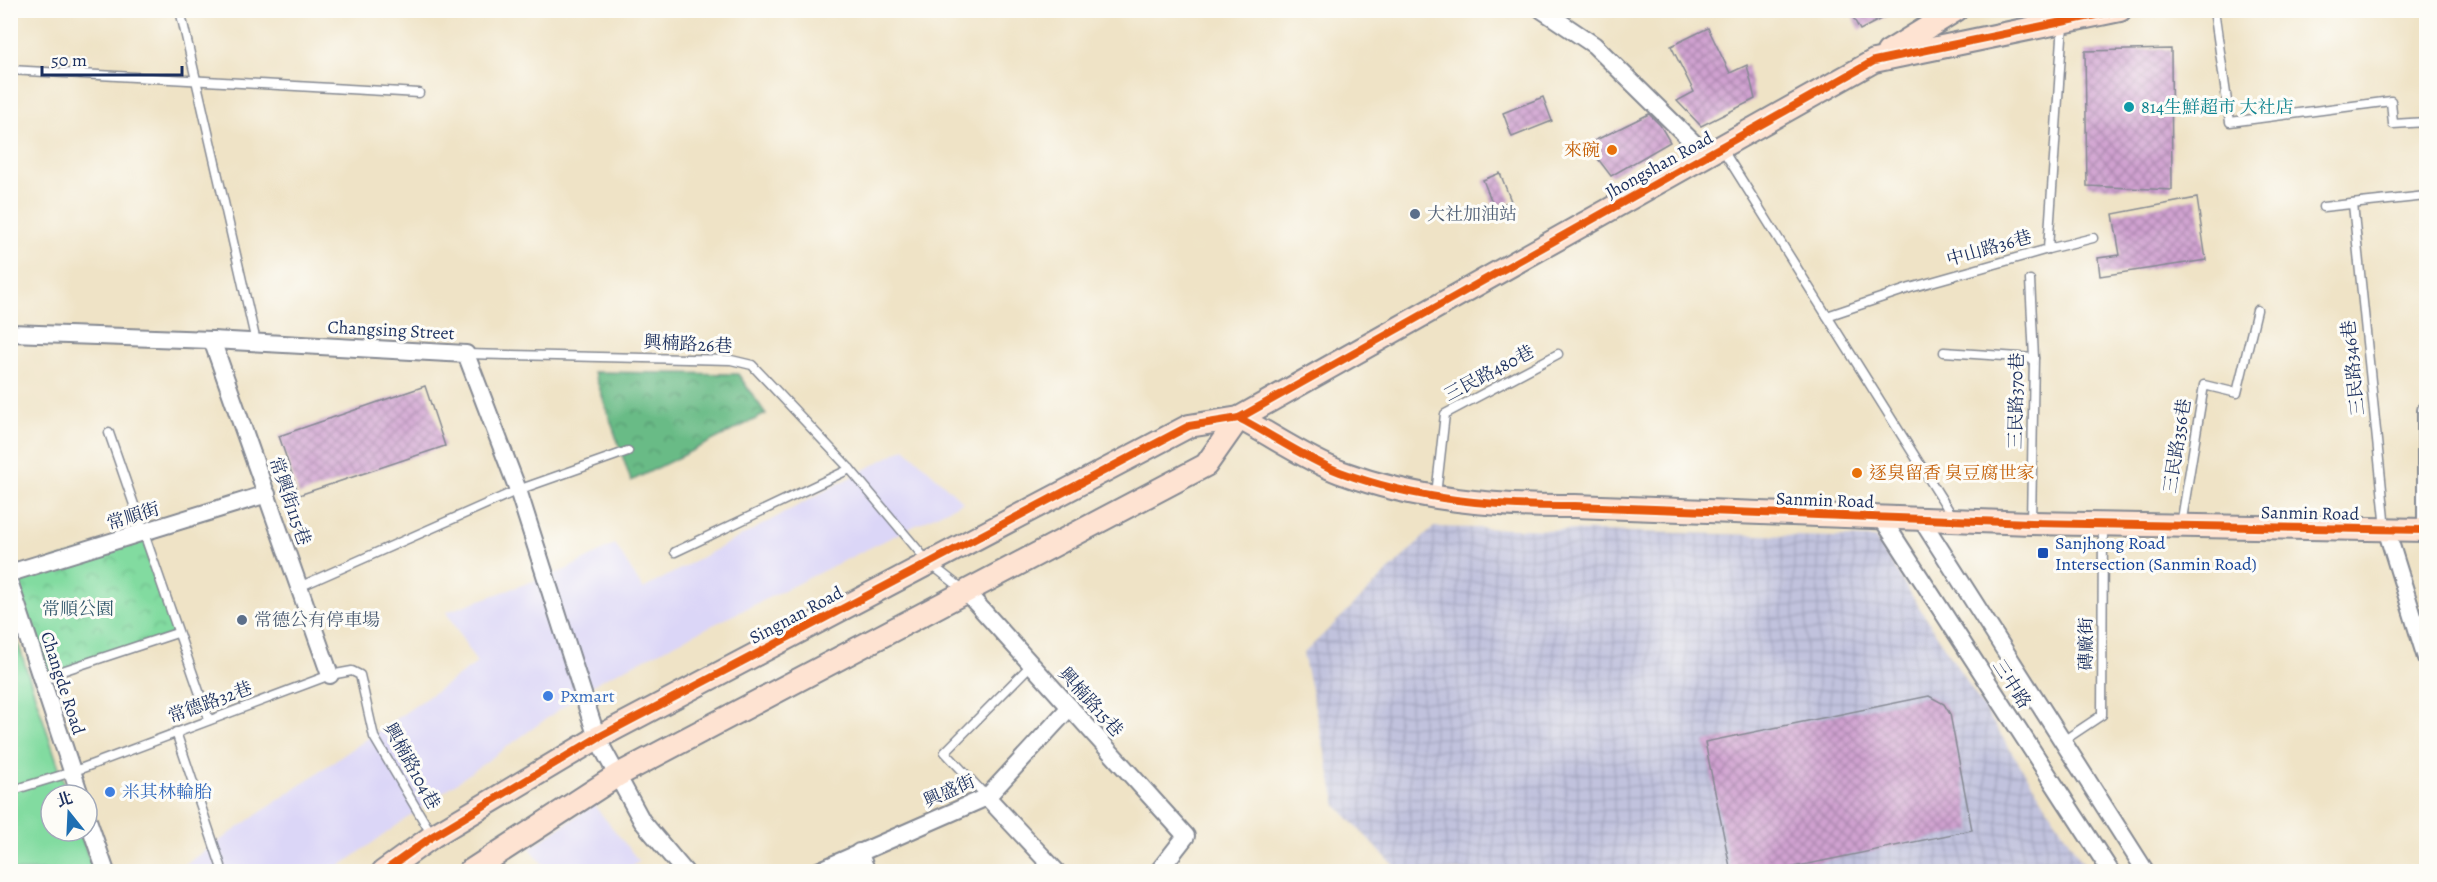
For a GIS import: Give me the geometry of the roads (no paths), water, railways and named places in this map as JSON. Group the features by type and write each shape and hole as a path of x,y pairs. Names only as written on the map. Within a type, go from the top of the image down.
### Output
{"street":[{"path":"1542,10 1594,45 1714,151"},
{"path":"1874,61 1956,10"},
{"name":"Jhongshan Road","path":"1239,418 1874,61 2120,10"},
{"name":"Changsing Street","path":"10,333 256,342 466,354 518,490 597,738 642,821 685,872"},
{"name":"常興街115巷","path":"212,340 330,675"},
{"path":"2426,530 2427,410"},
{"path":"469,872 618,775 1206,465 1239,418"},
{"name":"Sanmin Road","path":"1239,418 1340,471 1436,498 1508,507 1575,506 2031,524 2426,530"},
{"name":"Singnan Road","path":"383,872 433,836 597,738 928,562 1190,426 1239,418"},
{"name":"常順街","path":"10,573 267,495"},
{"name":"三中路","path":"1881,517 2111,872"},
{"path":"1921,519 2146,872"},
{"path":"2386,529 2427,658"},
{"name":"Changde Road","path":"10,584 76,783"},
{"name":"興楠路15巷","path":"967,593 1186,836 1158,872"},
{"name":"興盛街","path":"816,872 987,797 1070,707"},
{"path":"987,797 1057,872"},
{"path":"96,843 105,872"},
{"path":"859,852 867,872"}],"lane":[{"path":"180,10 256,342"},
{"path":"2214,10 2230,122 2391,101 2393,124 2427,122"},
{"name":"中山路36巷","path":"1827,316 1910,288 2048,249 2063,22"},
{"path":"10,70 419,93"},
{"path":"1714,151 1827,316 1955,520"},
{"path":"2323,207 2427,196"},
{"name":"三民路346巷","path":"2354,204 2386,529"},
{"path":"2048,249 2093,238"},
{"name":"三民路370巷","path":"2030,280 2034,358 2031,524"},
{"name":"三民路356巷","path":"2181,526 2204,385 2237,393 2257,310"},
{"path":"1944,352 2034,358"},
{"name":"興楠路26巷","path":"466,354 731,360 752,365 850,469 928,562 967,593"},
{"name":"三民路480巷","path":"1436,498 1445,414 1558,354"},
{"path":"109,433 142,534 209,720"},
{"path":"299,587 518,490 628,451"},
{"path":"675,552 850,469"},
{"name":"磚廠街","path":"2063,741 2102,715 2103,525"},
{"path":"41,678 177,633"},
{"path":"987,797 945,752 1031,665"},
{"name":"常德路32巷","path":"10,791 72,772 330,675 352,671 360,675"},
{"name":"興楠路104巷","path":"360,675 374,737 433,836"},
{"path":"176,732 221,866"}],"place":[{"name":"814生鮮超市 大社店","path":"2129,107"},
{"name":"來碗","path":"1612,150"},
{"name":"大社加油站","path":"1415,214"},
{"name":"逐臭留香 臭豆腐世家","path":"1857,473"},
{"name":"Sanjhong Road Intersection (Sanmin Road)","path":"2043,553"},
{"name":"常德公有停車場","path":"242,620"},
{"name":"Pxmart","path":"548,696"},
{"name":"米其林輪胎","path":"110,792"}],"park label":[{"name":"常順公園","path":"78,609"}]}
